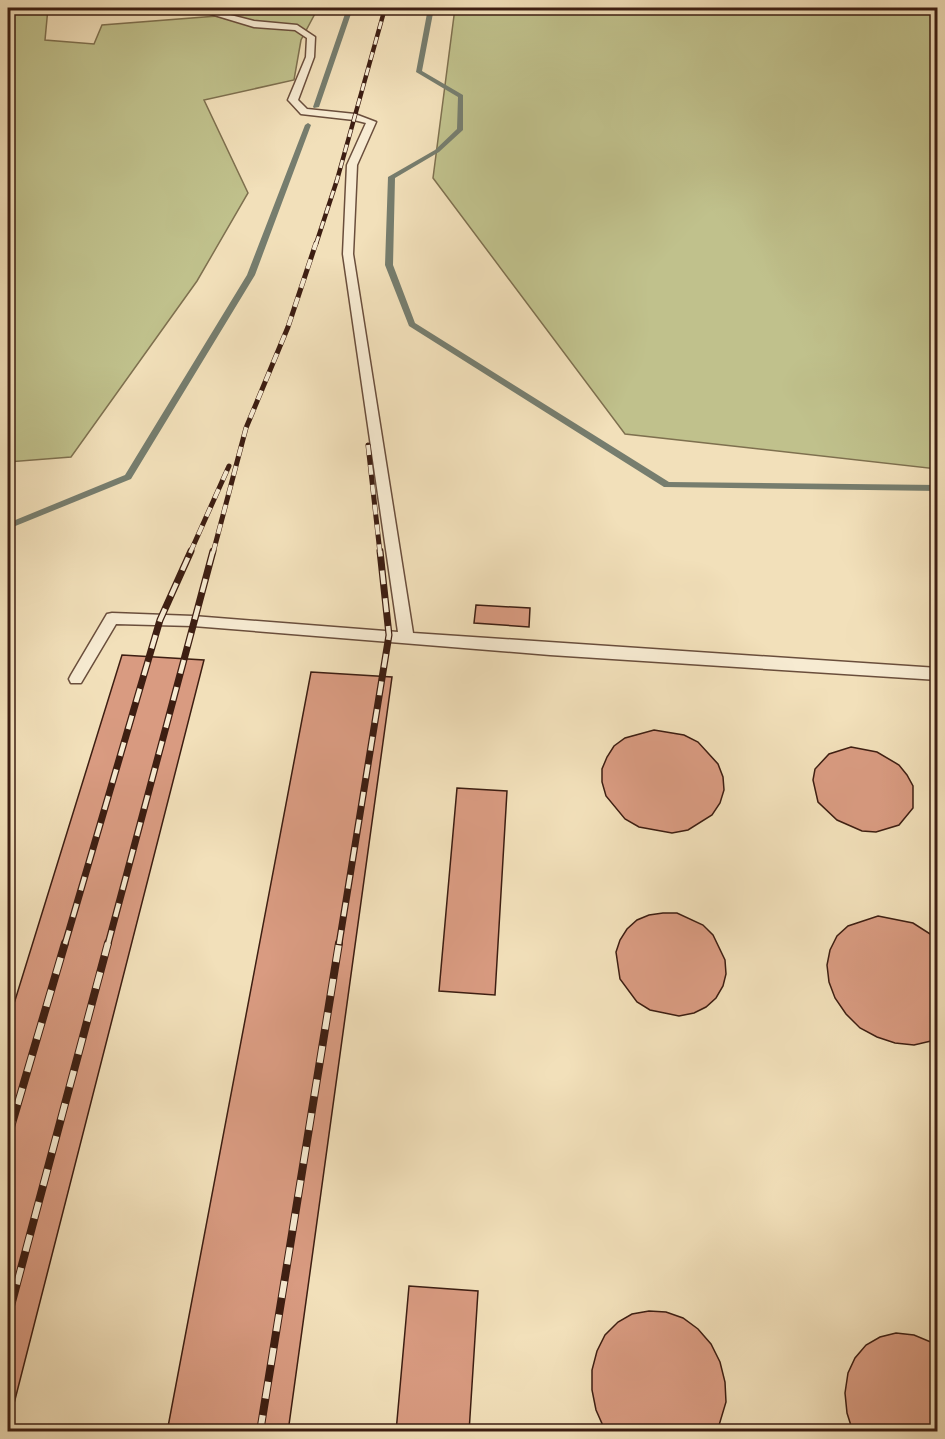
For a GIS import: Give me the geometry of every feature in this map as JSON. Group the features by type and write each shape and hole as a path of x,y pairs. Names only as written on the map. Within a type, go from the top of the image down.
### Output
{"lane":[{"path":"195,8 254,24 297,28 311,37 310,57 293,100 304,112 355,117 371,122 352,165 348,254 406,636"},
{"path":"76,679 112,618 193,621 550,649 938,674"}],"green space":[{"path":"8,8 48,8 45,40 94,44 102,25 217,16 217,8 318,8 301,40 294,80 204,100 248,193 197,281 71,457 8,462"},
{"path":"455,8 937,8 937,469 625,434 433,178"}],"building":[{"path":"476,605 530,608 529,627 474,623"},
{"path":"122,655 204,660 8,1427 8,1023"},
{"path":"311,672 392,677 288,1432 167,1432"},
{"path":"654,730 684,735 698,742 718,764 723,777 724,790 720,803 712,815 688,830 672,833 639,827 625,819 606,796 602,782 602,769 614,746 625,738"},
{"path":"851,747 877,752 899,765 907,775 913,786 913,808 899,825 876,832 862,831 837,820 818,802 813,780 815,769 829,754"},
{"path":"457,788 507,791 495,995 439,991"},
{"path":"663,913 677,913 703,925 713,935 725,960 726,974 723,986 716,998 706,1007 694,1013 679,1016 650,1010 637,1002 620,979 616,952 627,929 637,920"},
{"path":"878,916 913,923 938,939 938,1038 914,1045 895,1043 877,1037 860,1028 835,998 829,982 827,965 830,950 837,936 848,926"},
{"path":"409,1286 478,1291 469,1432 396,1432"},
{"path":"649,1311 666,1312 683,1318 698,1329 711,1344 720,1362 725,1382 726,1402 717,1432 607,1432 604,1428 596,1410 592,1390 592,1370 597,1351 605,1335 618,1322 632,1314"},
{"path":"896,1333 914,1335 938,1345 938,1432 853,1432 847,1413 845,1393 848,1373 855,1358 866,1345 880,1337"}],"waterway":[{"path":"316,107 350,8"},
{"path":"431,8 419,72 461,96 460,130 437,151 392,177 389,265 412,324 667,485 938,488"},
{"path":"8,526 128,477 251,275 308,125"}],"railway":[{"path":"316,244 337,180 385,8"},
{"path":"213,553 246,428 288,327 316,243"},
{"path":"368,445 380,553"},
{"path":"190,553 229,466"},
{"path":"65,944 160,620 191,551"},
{"path":"108,944 213,551"},
{"path":"339,944 389,635 380,551"},
{"path":"8,1137 65,943"},
{"path":"8,1317 108,943"},
{"path":"260,1432 339,943"}]}
